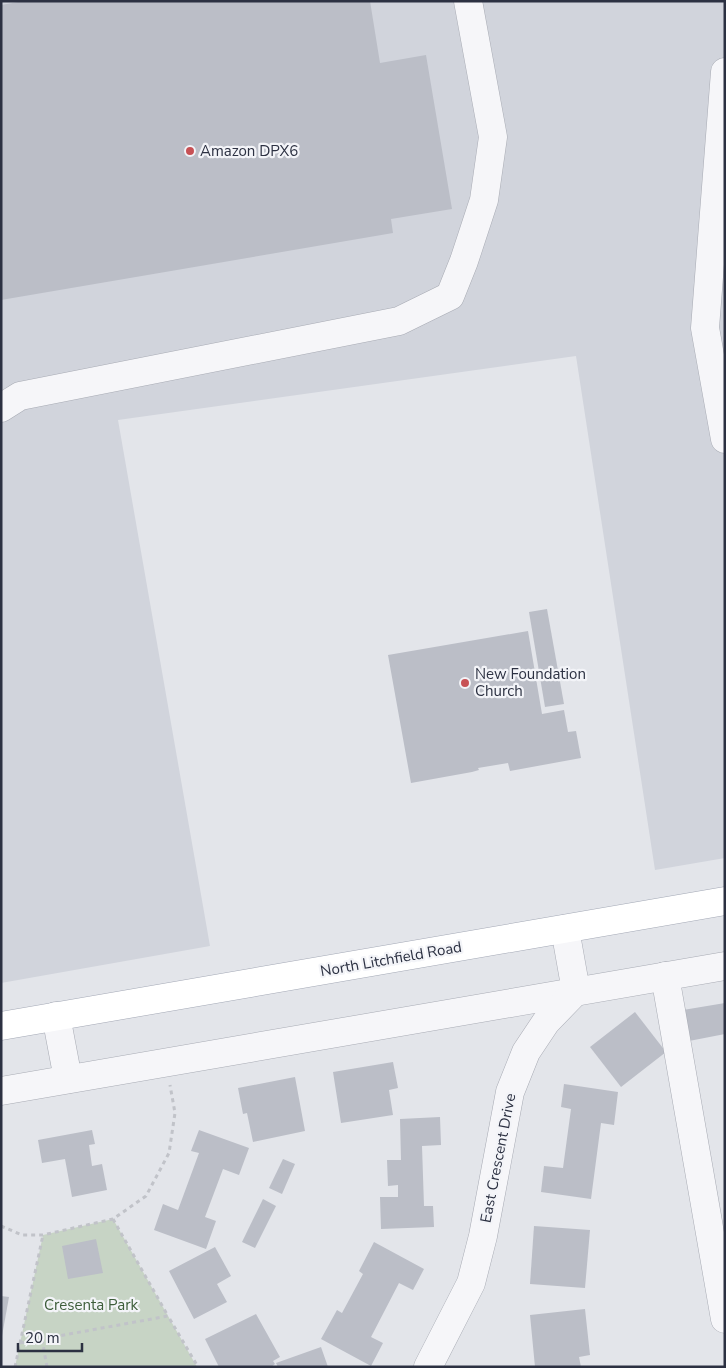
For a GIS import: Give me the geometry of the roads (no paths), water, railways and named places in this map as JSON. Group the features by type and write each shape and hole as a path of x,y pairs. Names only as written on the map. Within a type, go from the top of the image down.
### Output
{"main road":[{"name":"North Litchfield Road","path":"1,1026 725,901"}],"street":[{"path":"1,408 20,396 399,321 450,296 464,261 484,200 493,137 468,1"},
{"path":"725,72 705,328 717,348 725,439"},
{"path":"564,929 576,991"},
{"path":"1,1091 725,966"},
{"path":"665,976 725,1319"},
{"name":"East Crescent Drive","path":"428,1367 472,1284 510,1092 526,1052 546,1022 576,991"},
{"path":"56,1016 68,1080"}],"place":[{"name":"Amazon DPX6","path":"190,151"},
{"name":"New Foundation Church","path":"465,683"}],"park label":[{"name":"Cresenta Park","path":"91,1305"}]}
